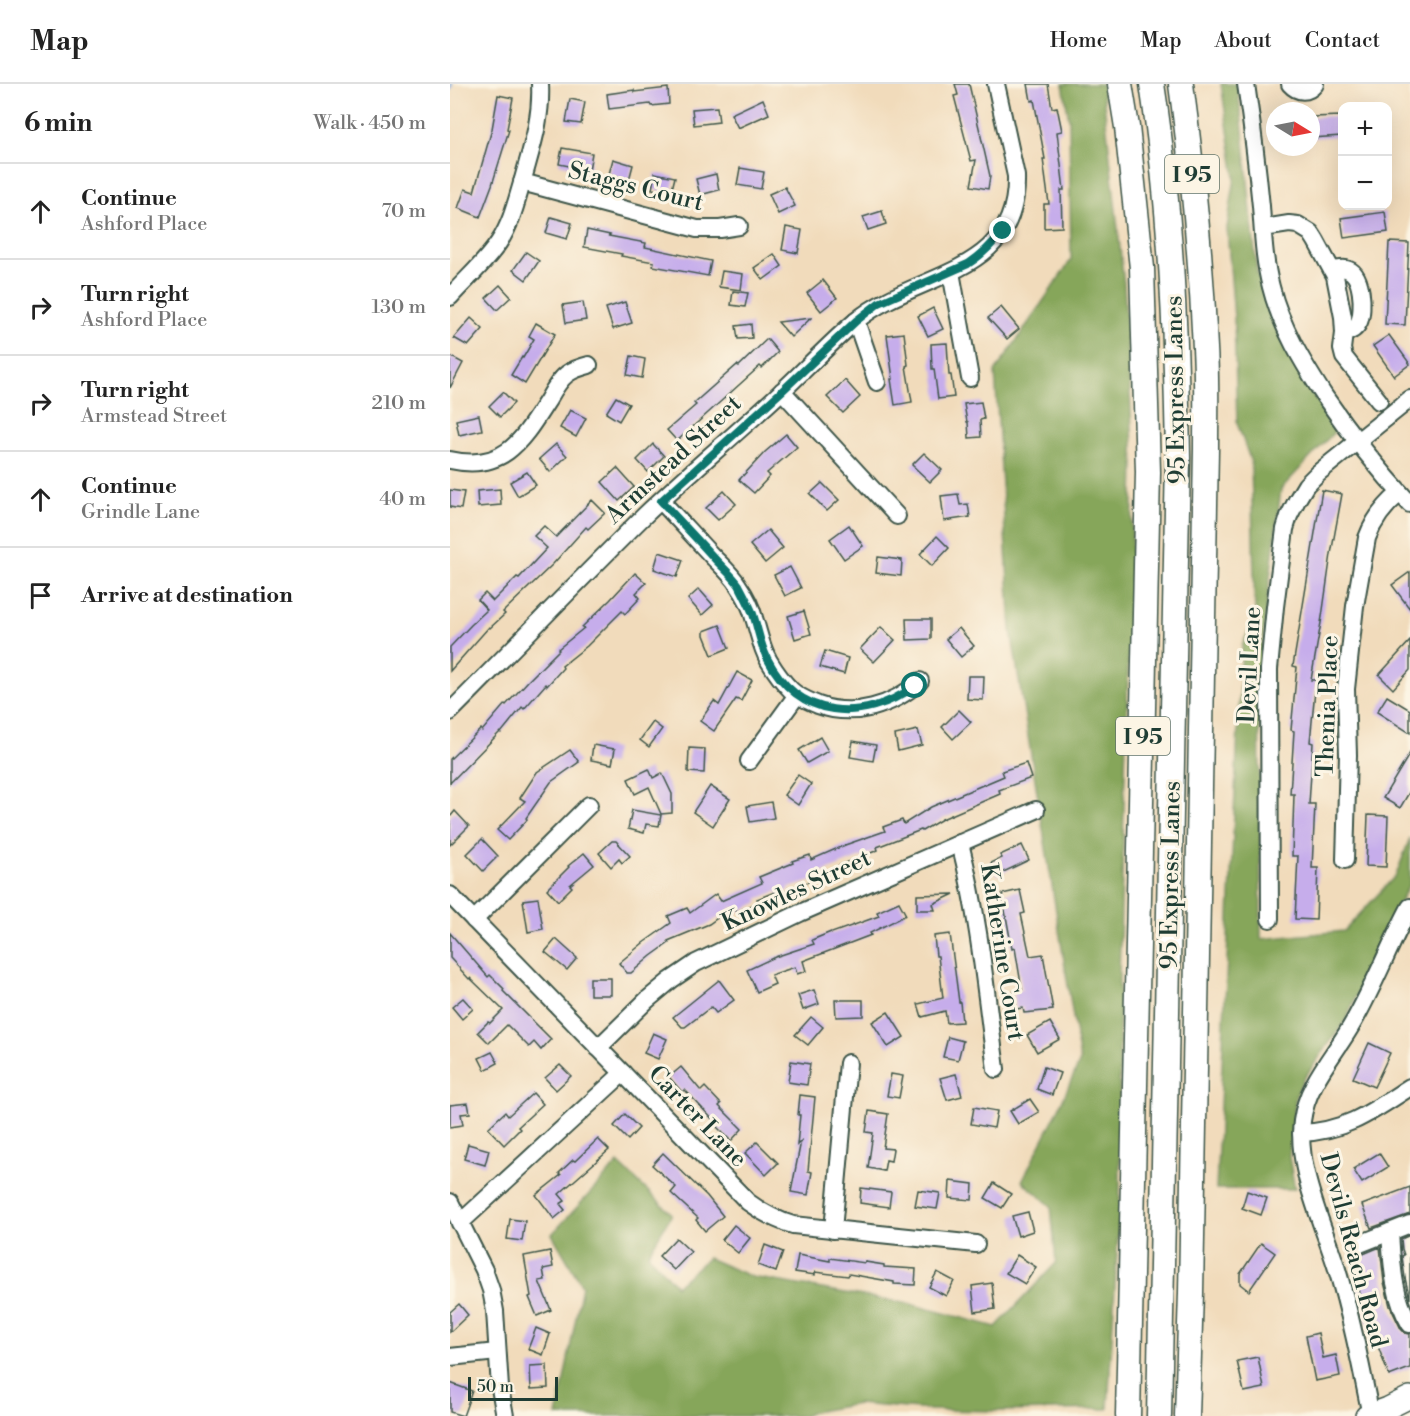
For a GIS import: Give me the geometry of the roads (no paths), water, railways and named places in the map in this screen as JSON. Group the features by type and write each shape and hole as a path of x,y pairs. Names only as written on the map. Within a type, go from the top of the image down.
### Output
{"highway":[{"name":"I 95","path":"1120,84 1127,126 1142,268 1148,472 1128,1416"},
{"name":"95 Express Lanes","path":"1152,84 1172,271 1178,458 1159,1416"},
{"name":"I 95","path":"1181,84 1191,157 1200,264 1205,350 1206,438 1187,1416"}],"main road":[{"path":"1369,1416 1410,1397"}],"street":[{"path":"450,297 491,253 501,240 510,221 539,123 540,84"},
{"name":"Armstead Street","path":"450,712 661,501 856,321 879,303 968,264 993,244 1006,226 1014,205 1016,189 1016,176 996,84"},
{"path":"1246,84 1254,138 1266,259 1271,287 1281,316 1308,371 1357,442 1405,499"},
{"path":"1290,84 1304,91 1315,84"},
{"name":"Staggs Court","path":"522,182 697,229 739,226"},
{"path":"1263,228 1289,224 1298,225 1311,233 1335,276 1343,317 1344,357 1379,401"},
{"path":"951,272 970,378"},
{"path":"856,321 877,382"},
{"path":"450,460 477,463 503,454 524,436 567,374 589,365"},
{"path":"782,391 897,516"},
{"name":"Devil Lane","path":"1270,919 1269,669 1275,606 1289,516 1306,485 1318,473 1410,399"},
{"name":"Thenia Place","path":"1345,860 1348,765 1346,689 1355,606 1370,529 1383,509 1405,499"},
{"path":"661,501 737,582 747,598 760,642 768,659 778,675 797,695 823,706 852,711 885,704 920,681"},
{"path":"748,760 797,695"},
{"path":"474,920 589,805"},
{"name":"Knowles Street","path":"598,1048 647,1000 696,963 800,913 1036,810"},
{"name":"Katherine Court","path":"960,843 975,907 996,1069"},
{"name":"Carter Lane","path":"450,895 748,1202 762,1212 793,1225 976,1244"},
{"name":"Devils Reach Road","path":"1369,1416 1345,1296 1305,1170 1302,1154 1302,1120 1313,1084 1355,1020 1410,907"},
{"path":"833,1230 848,1063"},
{"path":"460,1223 622,1073"},
{"path":"1301,1133 1345,1125 1410,1087"},
{"path":"450,1202 484,1270 491,1290 495,1311 500,1388 505,1416"},
{"path":"1357,1245 1410,1224"},
{"path":"1390,1232 1395,1285 1401,1306 1410,1324"},
{"path":"450,1356 497,1352"}],"waterway":[{"path":"450,89 451,84"}]}
